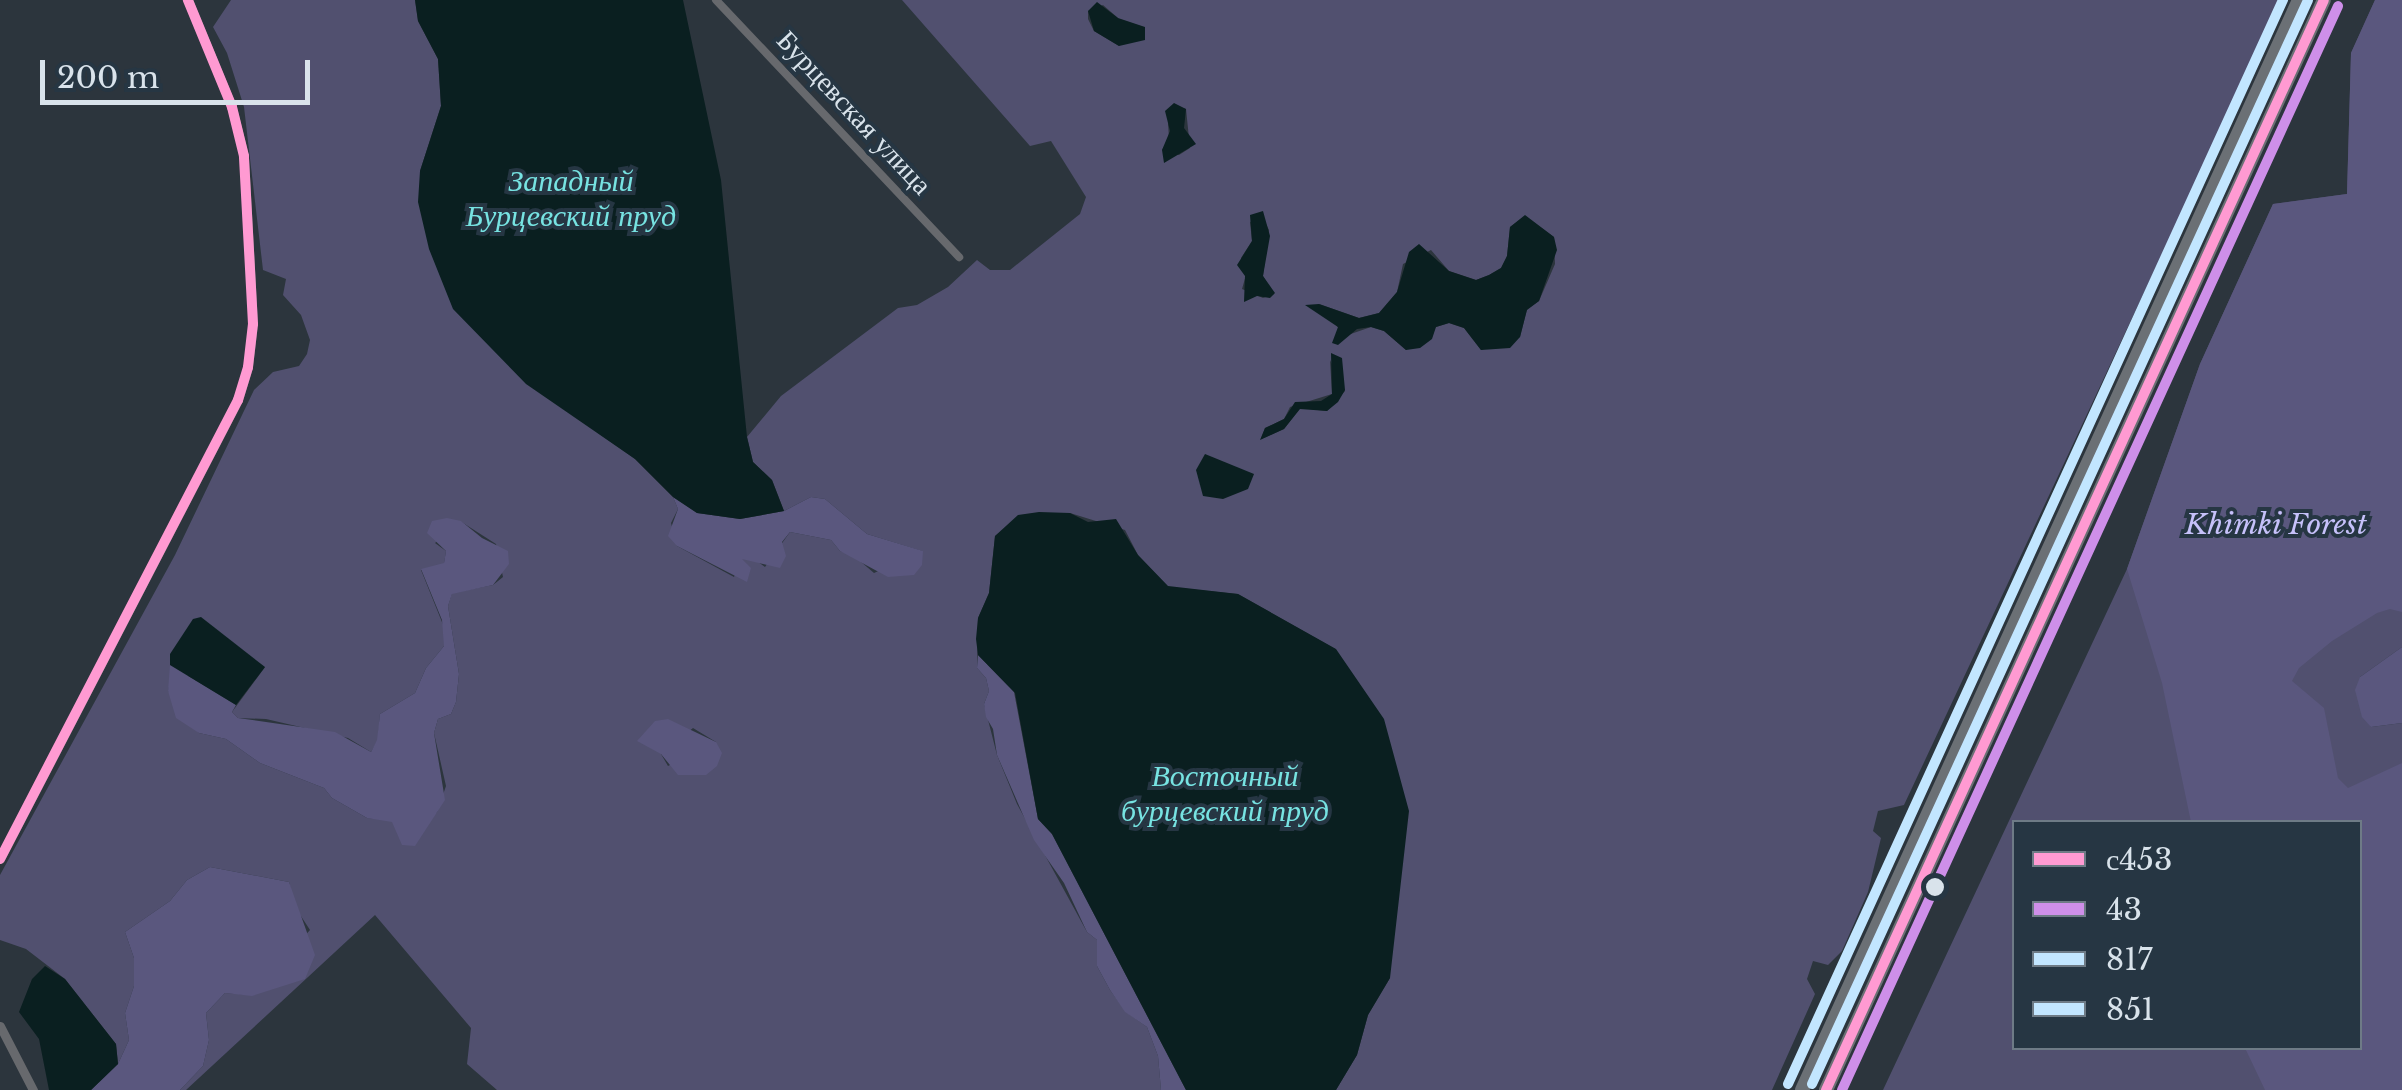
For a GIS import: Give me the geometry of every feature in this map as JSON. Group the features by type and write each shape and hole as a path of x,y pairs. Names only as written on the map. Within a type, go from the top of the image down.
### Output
{"highway":[{"path":"1802,1090 2299,0"},
{"path":"1826,1090 2324,0"}],"street":[{"path":"0,859 238,400 248,367 254,324 244,156 232,106 188,0"},
{"name":"Бурцевская улица","path":"716,0 958,257"},
{"path":"0,1026 33,1090"}],"green space":[{"path":"231,0 415,0 418,21 438,59 441,106 420,171 598,433 635,459 673,497 678,509 671,523 677,546 734,577 741,559 754,559 765,567 790,532 831,540 840,551 853,555 874,573 922,551 867,534 825,499 811,497 784,511 772,480 753,462 747,437 781,396 898,308 917,305 948,287 977,260 990,270 1010,270 1080,214 1086,197 1051,141 1030,146 902,0 2281,0 1904,805 1878,811 1873,831 1881,838 1868,892 1842,951 1828,965 1813,961 1807,979 1815,994 1772,1090 1336,1090 1357,1055 1368,1015 1390,978 1335,649 1238,594 1168,587 1138,555 1125,530 1070,513 1009,525 995,536 989,593 978,618 977,668 986,678 989,691 984,704 997,755 1017,804 1087,932 1097,940 1097,966 1110,990 1126,1012 1147,1027 1158,1056 1161,1090 497,1090 467,1064 471,1028 375,915 186,1090 180,1090 203,1066 209,1040 206,1013 225,993 252,995 310,930 295,907 289,882 210,867 187,880 170,901 125,932 134,958 134,986 125,1013 129,1040 118,1064 116,1044 65,979 26,949 0,940 0,875 175,555 254,390 273,372 299,366 307,354 310,340 301,315 283,295 286,279 263,270 244,107 227,53 213,27","holes":["1103,5 1118,18 1119,46 1094,31 1088,11","1179,107 1186,109 1190,148 1179,155 1162,150 1169,138 1168,124","1525,216 1554,237 1555,264 1539,301 1527,309 1520,337 1481,350 1464,328 1449,323 1436,327 1406,350 1384,331 1371,327 1345,336 1319,304 1359,318 1379,313 1397,292 1403,264 1431,250 1449,271 1476,280 1501,268 1507,256 1510,227","1263,218 1269,230 1263,276 1274,294 1263,298 1242,289 1246,275 1241,258 1252,241 1250,222","1330,360 1345,391 1327,411 1300,408 1284,429 1261,439 1265,428 1284,419 1290,407 1332,394","460,521 496,544 503,577 493,585 452,593 448,606 459,674 456,702 451,714 438,719 434,733 446,786 437,812 427,822 367,818 332,798 324,788 260,763 226,739 199,733 168,691 171,678 265,667 232,712 238,718 266,719 348,738 371,752 378,740 380,714 415,693 426,668 444,646 446,632 421,570 444,564 446,551 435,543","693,728 716,742 668,766 661,754"]},
{"name":"Khimki Forest","path":"2375,0 2402,0 2402,647 2360,677 2371,727 2402,723 2402,1090 1883,1090 2127,569 2200,364 2273,204 2347,194 2351,53"},
{"name":"Khimki Forest","path":"2375,0 2402,0 2402,612 2390,609 2377,613 2332,641 2299,668 2292,681 2324,708 2338,778 2348,788 2402,763 2402,1090 2265,1090 2246,1050 2362,1050 2362,820 2191,820 2162,683 2127,569 2200,364 2273,204 2347,194 2351,53"},
{"path":"673,497 697,513 740,519 784,511 811,497 825,499 867,534 923,551 922,565 914,575 888,577 840,551 831,540 790,532 782,542 786,556 780,568 742,559 751,568 747,582 677,546 668,536 678,509"},
{"path":"432,521 461,521 482,538 508,551 509,564 493,585 452,594 448,606 459,674 451,714 438,719 434,733 445,800 415,846 402,845 392,822 367,818 332,798 324,788 260,763 226,739 199,733 176,718 168,691 170,665 236,705 232,712 238,718 335,732 371,752 377,740 380,714 415,693 426,668 444,646 442,620 421,569 444,563 446,551 427,533"},
{"path":"2402,647 2402,723 2371,727 2362,717 2355,690 2360,677"},
{"path":"978,655 1014,692 1038,819 1052,834 1186,1090 1161,1090 1158,1056 1147,1027 1125,1012 1110,990 1097,966 1097,940 1087,932 1064,883 1034,840 997,755 984,704 989,691 986,678 977,668"},
{"path":"668,719 716,742 722,753 717,766 706,775 678,775 661,754 637,741 655,721"},
{"path":"210,867 289,882 315,955 305,979 252,996 225,993 206,1013 209,1040 203,1066 180,1090 91,1090 118,1064 129,1040 125,1013 134,986 134,958 125,932 170,901 187,880"}],"water":[{"name":"Западный Бурцевский пруд","path":"415,0 683,0 721,180 747,437 753,462 772,480 784,511 740,519 697,513 673,497 635,459 526,384 453,309 429,249 418,202 420,171 441,106 438,59 418,21"},
{"path":"1097,2 1118,18 1145,27 1145,40 1119,46 1094,31 1088,11"},
{"path":"1174,103 1186,109 1184,128 1196,144 1164,163 1162,150 1170,131 1165,111"},
{"path":"1263,211 1270,236 1263,276 1275,293 1270,298 1257,296 1244,302 1245,276 1237,265 1252,241 1250,215"},
{"path":"1525,215 1554,237 1557,250 1539,301 1527,310 1520,337 1510,348 1481,350 1464,328 1449,323 1436,327 1432,339 1420,348 1406,350 1384,331 1371,327 1357,329 1338,345 1332,343 1338,327 1305,305 1319,304 1359,318 1379,313 1397,292 1409,252 1419,244 1449,271 1476,280 1489,275 1501,268 1507,256 1510,227"},
{"path":"1331,353 1342,358 1345,390 1338,402 1327,411 1300,409 1284,429 1260,440 1265,428 1284,419 1295,402 1321,401 1332,394"},
{"path":"1205,454 1254,474 1248,489 1223,499 1203,496 1196,470"},
{"name":"Восточный бурцевский пруд","path":"1070,513 1088,522 1116,519 1138,555 1168,586 1238,594 1336,649 1384,719 1409,811 1390,978 1368,1015 1357,1055 1336,1090 1186,1090 1052,834 1038,819 1015,693 978,655 976,639 978,618 989,593 995,536 1018,515"},
{"path":"201,617 265,667 236,705 170,665 170,654 193,619"},
{"path":"45,966 65,979 116,1044 118,1064 91,1090 49,1090 39,1039 19,1012 32,979"}],"transit line":[{"name":"с453","path":"0,859 238,400 248,367 253,324 244,156 232,107 188,0"},
{"name":"851","path":"1788,1084 2283,0"},
{"name":"817","path":"1812,1084 2308,0"},
{"name":"с453","path":"1826,1090 2324,0"},
{"name":"43","path":"1842,1090 2338,6"}]}
